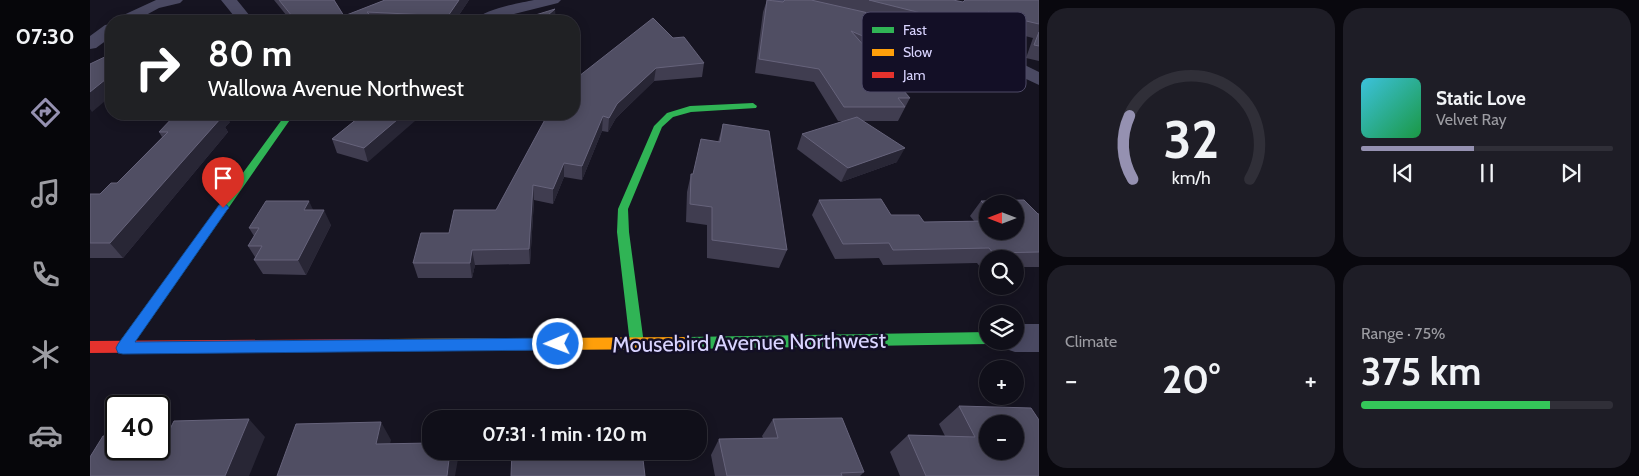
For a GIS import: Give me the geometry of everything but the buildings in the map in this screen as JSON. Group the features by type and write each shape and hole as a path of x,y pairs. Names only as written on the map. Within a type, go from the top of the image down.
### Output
{"street":[{"path":"135,15 154,5 176,0"},
{"path":"229,0 241,15"},
{"path":"489,15 497,8 553,0"},
{"path":"780,0 836,12"},
{"path":"90,44 105,33"},
{"path":"1026,73 1039,79"},
{"path":"637,344 623,232 623,209 629,190 658,126 670,115 690,109 753,106"},
{"path":"123,348 286,120"},
{"name":"Mousebird Avenue Northwest","path":"90,347 637,344 979,338"},
{"path":"1024,338 1039,338"}],"traffic: fast":[{"path":"637,344 623,232 623,209 658,126 670,115 690,109 753,106"},
{"path":"123,348 286,120"},
{"path":"687,343 979,338"}],"traffic: slow":[{"path":"384,345 687,343"}],"traffic: jam":[{"path":"90,347 384,345"}],"route":[{"path":"223,208 123,348 558,344"}]}
